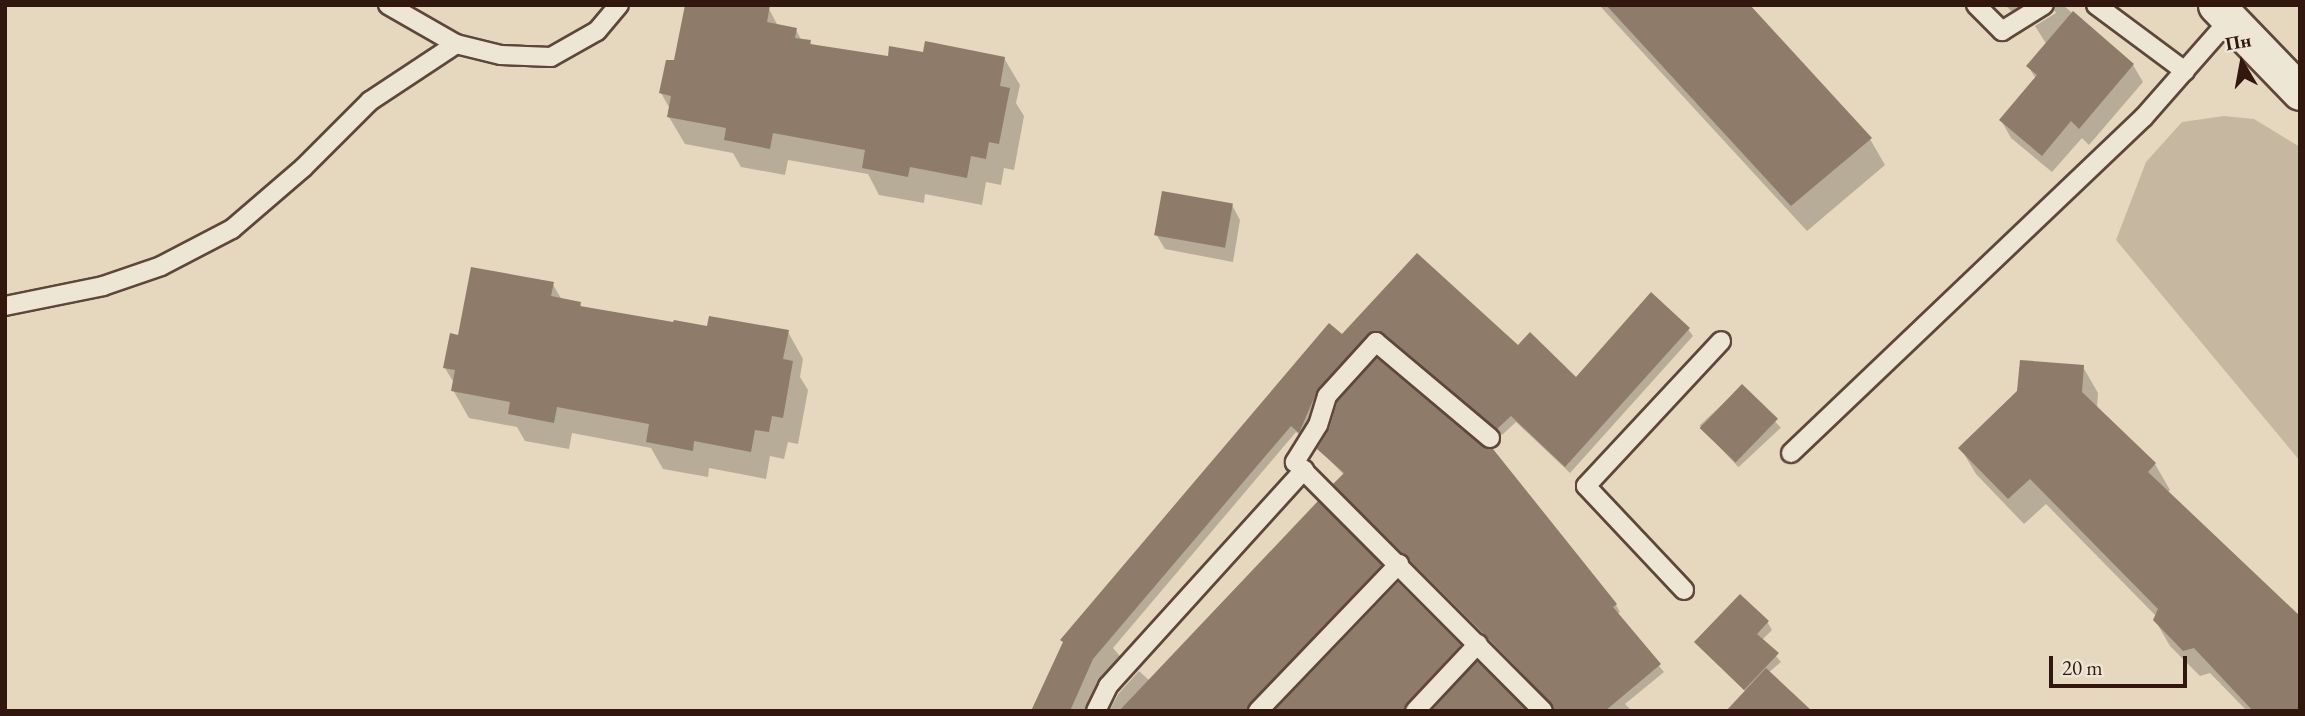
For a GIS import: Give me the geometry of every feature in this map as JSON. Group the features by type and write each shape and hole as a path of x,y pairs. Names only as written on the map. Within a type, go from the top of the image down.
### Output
{"street":[{"path":"2226,10 2297,84"}],"lane":[{"path":"388,5 456,44 501,55 551,57 597,31 619,5"},
{"path":"1976,5 2002,31 2044,5"},
{"path":"2096,5 2185,71"},
{"path":"1791,453 2143,118 2185,71 2226,10"},
{"path":"5,306 103,286 161,266 232,229 303,168 370,101 456,44"},
{"path":"1684,590 1586,486 1721,341"},
{"path":"1490,438 1376,342 1326,396 1318,425 1295,462 1543,711"},
{"path":"1096,711 1108,686 1304,470"},
{"path":"1258,711 1399,564"},
{"path":"1415,711 1479,644"}],"shaded area":[{"path":"2224,116 2254,119 2300,147 2300,461 2116,240 2146,162 2182,122"}],"building":[{"path":"685,5 770,5 767,22 797,28 795,38 811,40 810,44 888,56 889,46 923,52 925,41 1005,57 1000,86 1010,88 999,144 989,142 986,159 971,156 967,178 910,167 908,177 862,168 865,150 773,133 770,149 724,140 726,128 667,117 671,96 659,93 666,60 674,60"},
{"path":"1606,5 1750,5 1872,138 1791,206"},
{"path":"2073,11 2134,64 2079,129 2071,121 2042,156 1999,120 2037,75 2026,66"},
{"path":"1162,191 1233,204 1225,248 1154,235"},
{"path":"1417,253 1518,345 1530,332 1576,377 1651,292 1690,328 1565,467 1511,416 1497,429 1383,333 1372,332 1318,389 1299,433 1291,426 1093,659 1070,711 1031,711 1063,642 1060,640 1329,323 1342,334"},
{"path":"471,267 554,282 551,296 581,302 580,306 707,326 709,316 789,330 783,359 793,361 783,418 772,416 769,432 755,430 751,452 694,441 693,451 646,442 649,424 557,407 554,423 508,414 510,402 451,391 455,370 443,368 450,333 458,335"},
{"path":"1377,358 1483,447 1493,449 1617,604 1613,607 1661,664 1605,711 1554,711 1551,703 1486,636 1333,484 1344,473 1317,449 1329,429 1337,402"},
{"path":"2020,360 2084,365 2082,392 2156,463 2148,472 2300,616 2300,711 2253,711 2194,648 2183,651 2153,620 2158,609 2030,479 2008,499 1958,448 2017,391"},
{"path":"1742,384 1778,419 1736,463 1700,428"},
{"path":"1318,501 1382,565 1250,703 1247,711 1119,711"},
{"path":"1398,582 1461,645 1407,703 1404,711 1274,711"},
{"path":"1740,594 1769,621 1757,634 1779,653 1744,690 1694,642"},
{"path":"1477,661 1527,711 1431,711"},
{"path":"1766,668 1812,711 1726,711"}]}
